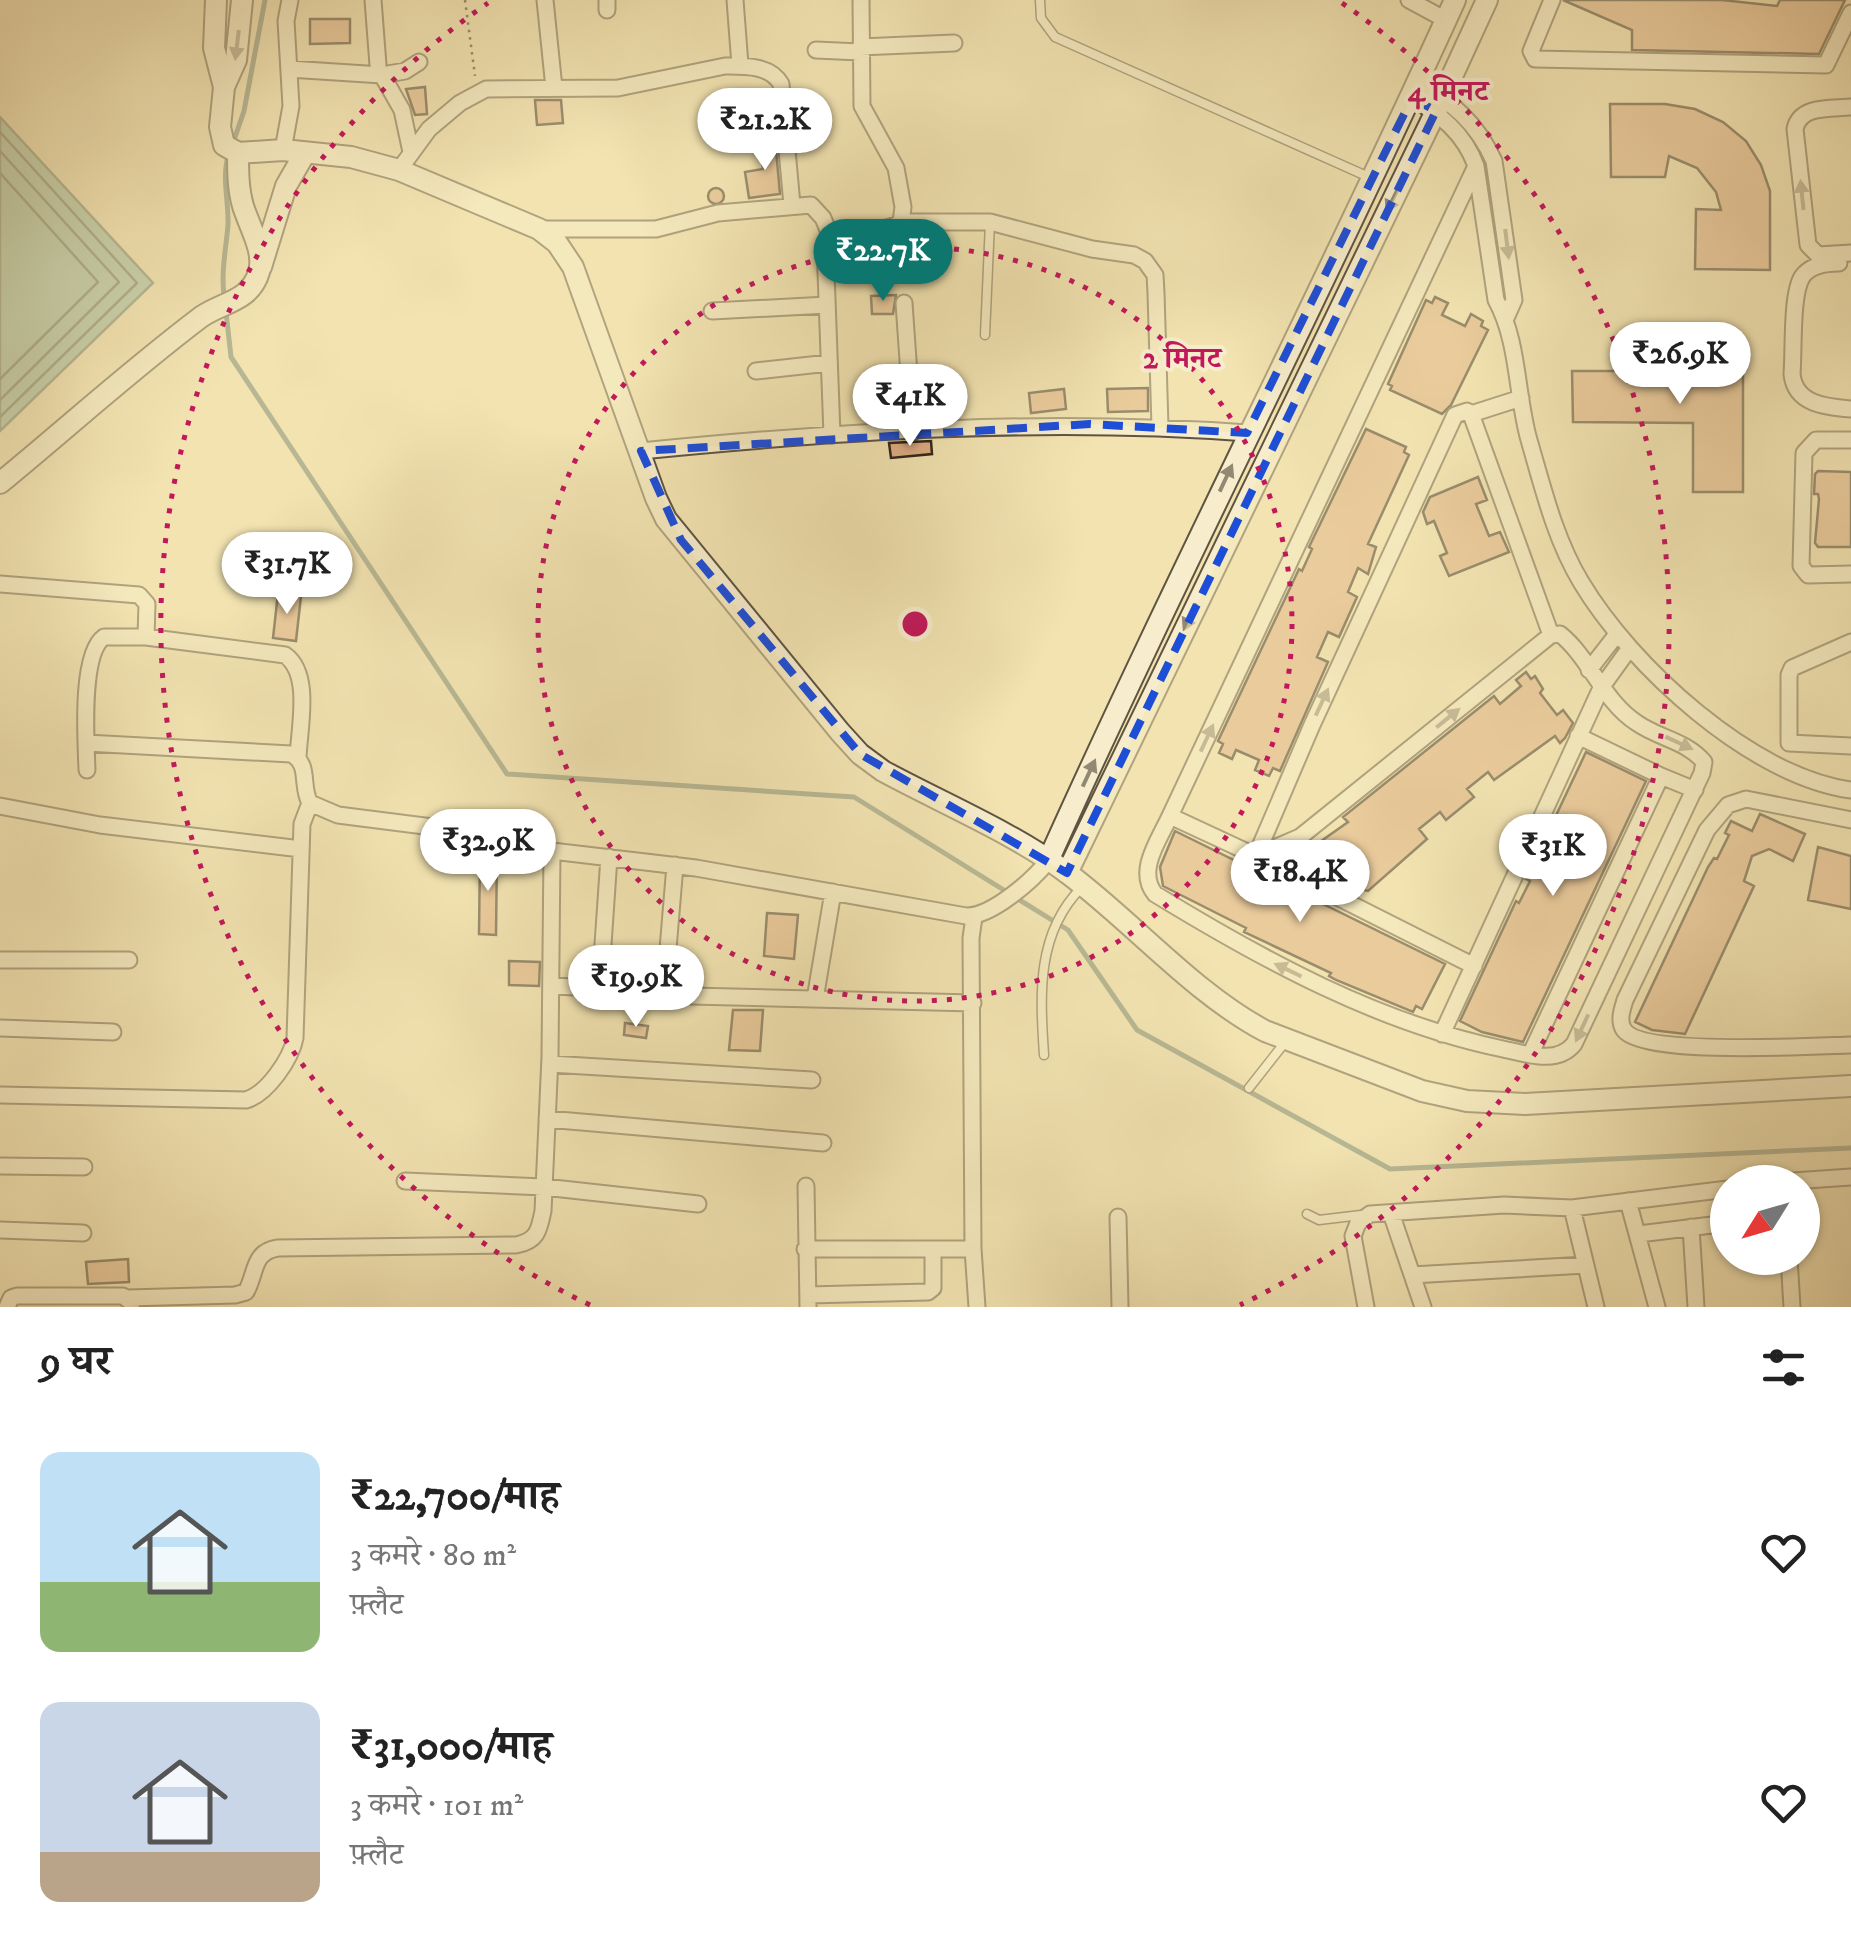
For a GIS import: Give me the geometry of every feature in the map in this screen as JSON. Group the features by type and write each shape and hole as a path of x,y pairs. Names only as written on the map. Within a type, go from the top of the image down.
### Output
{"street":[{"path":"216,0 214,48 224,87"},
{"path":"242,0 236,60 224,87 220,128 231,149 260,270"},
{"path":"0,482 221,306 244,296 260,270 294,152 286,21 290,0"},
{"path":"373,0 380,70 402,110 411,152"},
{"path":"545,0 554,88"},
{"path":"736,0 740,65"},
{"path":"861,0 862,106 896,168 903,207 901,222"},
{"path":"1410,0 1446,20"},
{"path":"976,1307 971,938 982,913 1042,869 1455,0"},
{"path":"1074,880 1487,0"},
{"path":"1552,0 1531,51 1535,60 1826,65 1851,13"},
{"path":"816,50 954,44"},
{"path":"289,70 404,70 419,62"},
{"path":"398,170 429,130 477,93 504,87 618,88 740,65 770,72 782,84 792,205"},
{"path":"1415,90 1466,115 1486,142 1494,161 1514,300 1506,318"},
{"path":"1439,104 1476,166 1496,300 1506,318 1528,434 1561,543 1580,582 1629,649 1743,746 1825,787 1851,790"},
{"path":"1851,107 1806,112 1796,121 1795,130 1808,245 1818,255 1851,253"},
{"path":"231,149 351,157 398,170 539,228 557,243 573,266 656,498 681,540 860,754 1042,869 1074,880 1212,998 1244,1020 1422,1092 1467,1101 1525,1104 1851,1086"},
{"path":"1256,856 1300,838 1551,636 1560,634 1600,688 1636,723 1699,755 1704,762 1574,1044 1559,1056 1530,1055 1442,1034 1341,996 1266,959 1154,894 1145,877 1170,816 1476,166"},
{"path":"539,228 656,229 718,213 811,205 830,235"},
{"path":"832,436 826,245 830,235 840,229 892,228 901,222 990,222 1145,260 1154,275 1156,293 1160,427"},
{"path":"1851,263 1812,268 1802,277 1792,374 1794,388 1802,397 1832,408 1851,409"},
{"path":"904,303 913,432"},
{"path":"712,310 826,305"},
{"path":"756,371 830,363"},
{"path":"1471,414 1521,398"},
{"path":"1256,856 1454,415 1467,411 1471,414 1551,636"},
{"path":"641,451 832,436 1090,424 1247,434"},
{"path":"1851,440 1816,440 1804,453 1801,566 1808,575 1851,574"},
{"path":"0,584 142,596 147,604 146,637"},
{"path":"1588,670 1617,634"},
{"path":"87,770 84,723 96,644 104,637 146,637 285,655 294,661 301,674 298,758 304,767 304,789 310,803 338,815 456,830 552,851 675,865 982,913"},
{"path":"1851,642 1792,668 1789,742 1851,746"},
{"path":"1442,1034 1600,688 1629,649"},
{"path":"1578,736 1694,790"},
{"path":"86,742 282,753 298,758"},
{"path":"1530,1055 1661,776"},
{"path":"1851,820 1746,799 1728,805 1707,830 1620,1017 1622,1029 1648,1042 1704,1048 1851,1045"},
{"path":"0,1096 246,1100 258,1096 292,1049 295,1038 302,824 310,803"},
{"path":"0,806 100,824 301,848"},
{"path":"1170,816 1474,966"},
{"path":"8,1307 11,1298 18,1296 130,1302 236,1296 246,1292 257,1257 278,1248 530,1243 538,1234 548,1119 552,851"},
{"path":"600,988 608,857"},
{"path":"660,989 667,978 675,865"},
{"path":"816,1000 833,892"},
{"path":"0,960 129,960"},
{"path":"550,986 660,989 690,996 973,1003"},
{"path":"0,1028 114,1032"},
{"path":"550,1064 812,1080"},
{"path":"548,1119 822,1144"},
{"path":"0,1166 84,1166"},
{"path":"1820,1179 1851,1176"},
{"path":"405,1181 544,1187 698,1204"},
{"path":"806,1186 808,1301 928,1292 933,1288 933,1249"},
{"path":"1366,1307 1353,1236 1358,1224 1370,1214 1504,1205 1572,1208 1710,1191"},
{"path":"1628,1201 1657,1307"},
{"path":"1572,1208 1596,1307"},
{"path":"1391,1213 1423,1307"},
{"path":"1118,1217 1120,1307"},
{"path":"1639,1234 1710,1224"},
{"path":"1691,1227 1696,1307"},
{"path":"0,1230 83,1233"},
{"path":"805,1248 973,1249"},
{"path":"1412,1274 1586,1266"},
{"path":"1773,1307 1792,1306 1790,1275"}],"lane":[{"path":"1040,0 1042,18 1056,37 1371,178"},
{"path":"985,335 990,222"},
{"path":"1044,1055 1044,972 1049,935 1074,880"},
{"path":"1249,1088 1287,1040"},
{"path":"1306,1214 1319,1220 1370,1214"}],"path":[{"path":"465,0 477,93"}],"highlighted area":[{"path":"1412,98 1436,111 1067,873 860,754 681,540 641,451 1090,424 1247,433"}],"water":[{"path":"0,117 153,283 0,431"}],"building":[{"path":"1563,0 1722,0 1777,6 1780,0 1845,0 1819,54 1632,50 1632,30"},
{"path":"310,19 350,19 350,43 310,44"},
{"path":"425,87 427,114 415,115 406,89"},
{"path":"535,100 561,100 563,123 537,125"},
{"path":"1610,104 1665,104 1695,109 1723,122 1746,141 1761,165 1770,191 1770,270 1695,269 1696,209 1721,210 1716,192 1697,168 1669,156 1665,177 1611,177"},
{"path":"775,139 780,194 749,198 745,172 763,169 759,140"},
{"path":"716,188 724,196 716,204 708,196"},
{"path":"896,295 893,314 872,314 871,296"},
{"path":"1435,297 1448,303 1442,315 1465,326 1471,314 1483,321 1481,326 1488,330 1451,405 1442,414 1390,390 1392,386 1388,384 1426,300 1432,303"},
{"path":"1692,339 1743,339 1743,492 1693,492 1693,423 1573,422 1572,371 1692,371"},
{"path":"1148,388 1148,411 1108,412 1107,389"},
{"path":"1064,389 1066,409 1031,413 1029,393"},
{"path":"1366,429 1406,447 1404,452 1409,455 1368,544 1376,547 1368,574 1358,568 1348,592 1357,597 1339,637 1328,632 1317,657 1328,662 1280,771 1273,768 1269,776 1255,770 1259,760 1236,750 1232,759 1219,753 1223,744 1218,741 1299,569 1302,571 1312,549 1309,547"},
{"path":"931,441 932,454 891,458 889,443"},
{"path":"1818,471 1851,472 1851,547 1818,547 1815,543 1819,499 1814,494"},
{"path":"1478,477 1487,500 1476,504 1489,536 1500,532 1509,552 1449,576 1440,556 1447,553 1434,521 1427,524 1423,512 1430,497"},
{"path":"278,593 301,596 296,641 273,638"},
{"path":"1526,672 1531,679 1535,676 1543,689 1540,693 1557,715 1563,710 1573,723 1565,738 1560,743 1555,736 1494,780 1488,772 1467,789 1474,797 1446,820 1440,812 1419,829 1427,839 1368,891 1336,884 1348,874 1333,855 1322,864 1310,849 1348,822 1343,817 1494,696 1500,704 1521,686 1516,680"},
{"path":"1586,752 1646,781 1523,1042 1482,1032 1460,1021 1516,901 1519,903 1530,881 1526,879"},
{"path":"1760,814 1805,834 1793,861 1769,849 1752,856 1744,881 1754,886 1685,1034 1652,1030 1635,1022 1708,867 1717,859 1729,835 1725,833 1731,821 1752,831"},
{"path":"1175,831 1445,964 1422,1009 1416,1006 1413,1012 1336,980 1329,976 1331,973 1244,932 1246,928 1163,886 1160,867"},
{"path":"1818,847 1851,856 1851,909 1808,900"},
{"path":"480,853 497,854 496,935 479,934"},
{"path":"767,913 798,915 794,959 764,956"},
{"path":"509,961 540,962 539,986 509,985"},
{"path":"733,1010 763,1010 760,1051 729,1050"},
{"path":"625,1023 648,1026 646,1038 624,1035"},
{"path":"128,1259 129,1282 88,1284 86,1262"}],"waterway":[{"path":"233,143 244,111 265,0"},
{"path":"224,296 229,153"},
{"path":"226,312 231,357 507,774 854,797 1068,930 1137,1030 1390,1169 1851,1148"}]}
